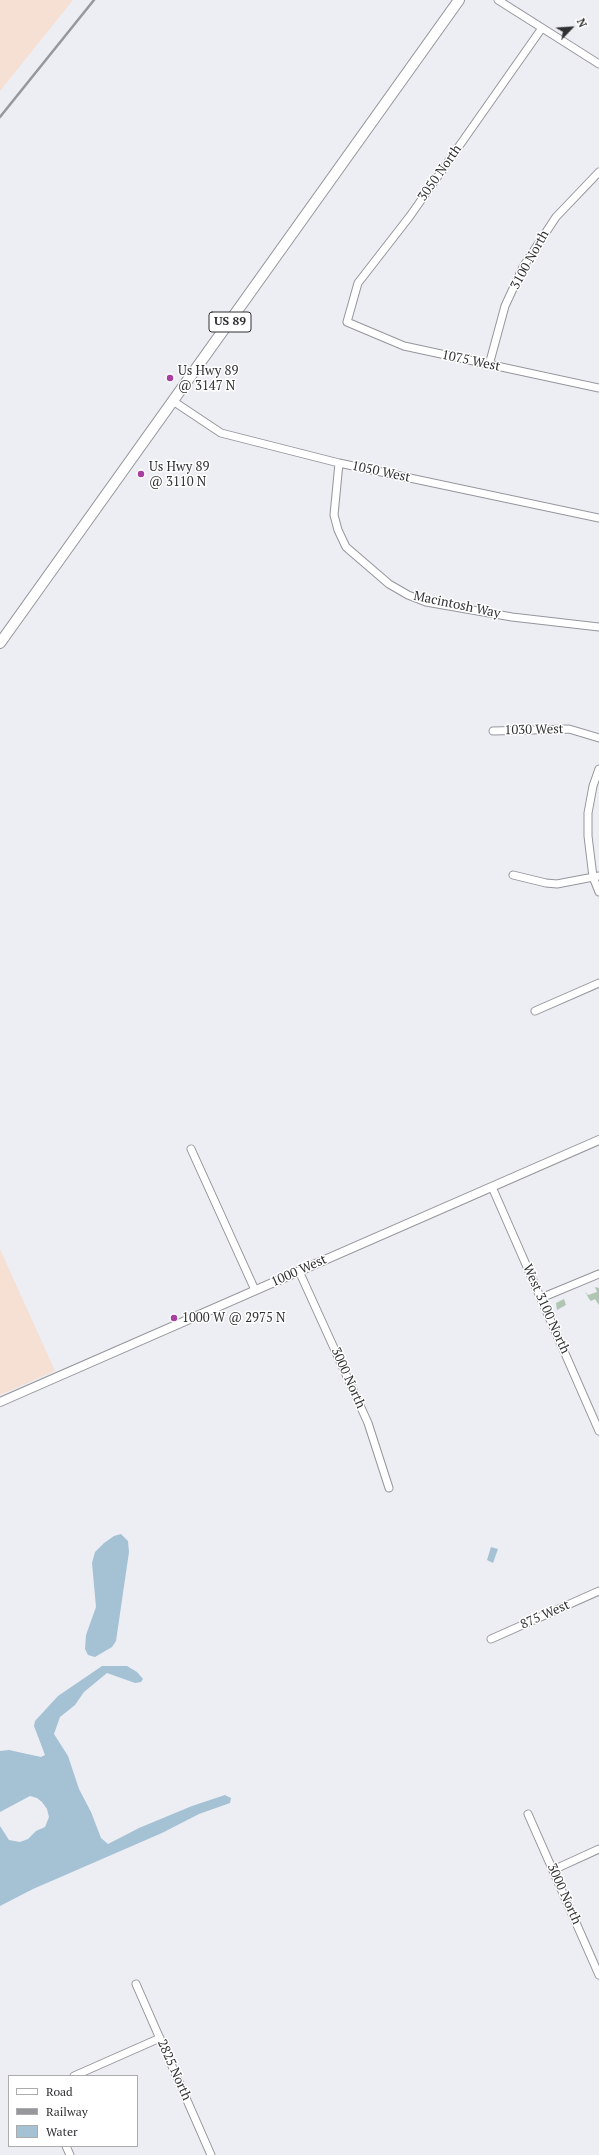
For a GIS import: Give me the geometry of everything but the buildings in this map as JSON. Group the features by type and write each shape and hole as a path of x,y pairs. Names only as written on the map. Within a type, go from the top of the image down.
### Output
{"main road":[{"name":"US 89","path":"0,643 459,0"}],"street":[{"path":"498,0 599,64"},
{"name":"3050 North","path":"347,322 358,283 410,216 542,28"},
{"name":"3100 North","path":"489,365 505,306 523,267 556,217 599,172"},
{"name":"1075 West","path":"347,322 404,346 599,388"},
{"name":"1050 West","path":"173,401 221,433 339,463 599,518"},
{"name":"Macintosh Way","path":"339,463 334,515 338,530 346,547 389,584 408,595 426,602 512,617 599,627"},
{"name":"1030 West","path":"493,731 568,729 599,738"},
{"path":"599,769 593,786 588,814 588,836 599,892"},
{"path":"513,875 546,884 557,884 596,877"},
{"path":"535,1011 599,983"},
{"name":"1000 West","path":"0,1402 599,1140"},
{"path":"191,1150 255,1290"},
{"name":"West 3100 North","path":"492,1187 599,1431"},
{"name":"3000 North","path":"300,1271 368,1423 389,1488"},
{"path":"541,1298 599,1274"},
{"name":"875 West","path":"491,1639 599,1591"},
{"name":"3000 North","path":"528,1814 599,1975"},
{"path":"554,1870 599,1849"},
{"name":"2825 North","path":"136,1984 211,2155"},
{"path":"76,2075 160,2038"}],"shaded area":[{"path":"0,0 73,0 0,91"},
{"path":"0,1249 55,1371 0,1395"}],"green space":[{"path":"595,1287 599,1288 599,1305 595,1299 591,1301 589,1299 585,1291 588,1295 597,1292"},
{"path":"564,1299 566,1305 557,1310 556,1303"}],"water":[{"path":"121,1534 128,1541 129,1552 116,1641 112,1647 95,1657 88,1655 85,1649 86,1635 96,1607 92,1563 95,1552 104,1543 114,1536"},
{"path":"491,1547 498,1549 493,1563 487,1560"},
{"path":"102,1666 127,1666 137,1672 143,1679 141,1682 135,1683 107,1673 84,1692 75,1705 60,1717 54,1734 68,1756 79,1789 91,1812 101,1838 108,1844 139,1828 192,1806 225,1795 231,1798 230,1803 199,1814 162,1833 33,1889 0,1906 0,1826 9,1840 20,1842 28,1839 36,1831 45,1827 49,1817 47,1809 42,1802 37,1798 30,1796 0,1812 0,1751 9,1750 41,1757 45,1755 34,1726 35,1721 58,1696"}],"railway":[{"path":"0,117 94,0"}],"place":[{"name":"Us Hwy 89 @ 3147 N","path":"170,378"},
{"name":"Us Hwy 89 @ 3110 N","path":"141,474"},
{"name":"1000 W @ 2975 N","path":"174,1318"}]}
